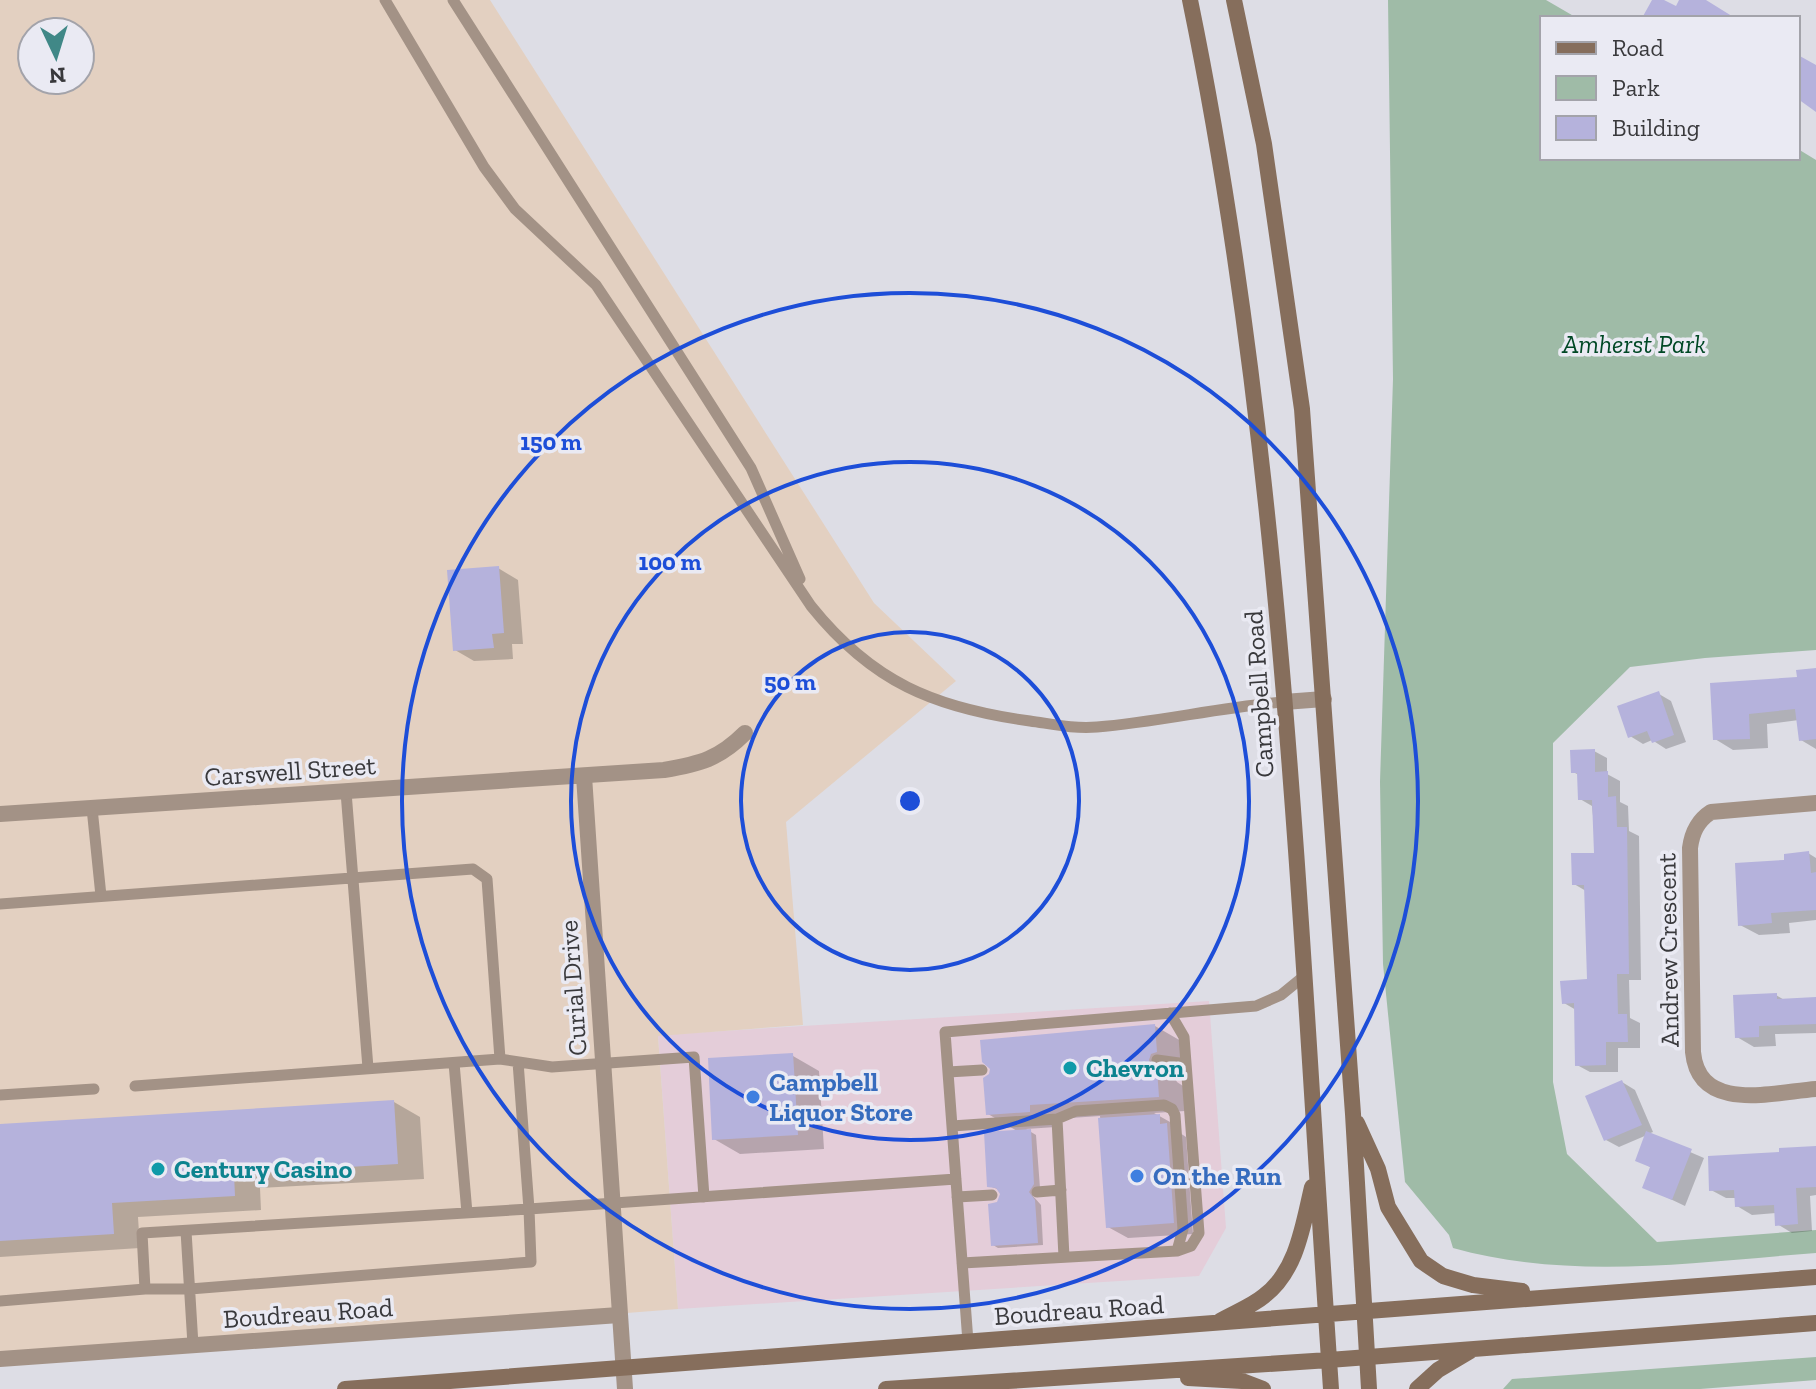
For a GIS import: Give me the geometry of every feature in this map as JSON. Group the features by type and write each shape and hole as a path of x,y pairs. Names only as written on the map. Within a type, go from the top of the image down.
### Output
{"main road":[{"name":"Campbell Road","path":"1190,0 1210,96 1247,332 1274,580 1331,1389"},
{"path":"1234,0 1264,144 1302,409 1353,1114 1369,1389"},
{"path":"1353,1114 1378,1169 1388,1207 1421,1261 1443,1276 1473,1285 1560,1296"},
{"path":"1212,1325 1263,1297 1282,1279 1301,1236 1317,1166"},
{"name":"Boudreau Road","path":"345,1389 1816,1277"},
{"path":"886,1389 1329,1360 1816,1323"},
{"path":"1417,1389 1438,1370 1473,1349"},
{"path":"1115,1374 1242,1381 1263,1389"}],"street":[{"path":"1284,702 1324,699"},
{"path":"584,776 699,765 728,751 745,733"},
{"name":"Carswell Street","path":"0,814 584,776"},
{"name":"Curial Drive","path":"584,776 625,1389"},
{"name":"Andrew Crescent","path":"1816,803 1711,812 1694,831 1690,848 1693,1052 1696,1069 1704,1083 1724,1094 1816,1089"},
{"name":"Boudreau Road","path":"0,1359 619,1315"}],"lane":[{"path":"385,0 484,167 515,209 596,285 811,606 836,637 893,682 919,695 1010,719 1070,727 1095,727 1284,702"},
{"path":"453,0 751,468 811,606"},
{"path":"346,792 368,1068"},
{"path":"92,808 101,896"},
{"path":"0,904 473,869 487,879 500,1059"},
{"path":"968,1342 945,1032 1256,1006 1281,995 1303,977"},
{"path":"962,1263 1177,1251 1191,1246 1199,1233 1184,1037 1170,1013"},
{"path":"135,1086 500,1059 552,1067 694,1057 704,1197"},
{"path":"1157,1060 1179,1063 1186,1069"},
{"path":"0,1301 531,1262 518,1062"},
{"path":"454,1063 467,1213"},
{"path":"948,1072 982,1070"},
{"path":"0,1095 94,1089"},
{"path":"952,1126 1057,1119 1076,1111 1164,1105 1172,1109 1175,1115 1183,1229 1177,1251"},
{"path":"1057,1119 1064,1257"},
{"path":"145,1289 142,1233 956,1179"},
{"path":"1037,1192 1061,1190"},
{"path":"957,1197 992,1195"},
{"path":"186,1231 193,1345"}],"shaded area":[{"path":"0,0 490,0 874,603 956,681 786,822 803,1025 658,1036 678,1309 0,1362"},
{"path":"1209,1001 1226,1228 1199,1276 678,1309 658,1035"}],"green space":[{"name":"Amherst Park","path":"1388,0 1546,0 1574,16 1540,16 1540,160 1800,160 1800,150 1816,160 1816,650 1630,667 1553,743 1553,1082 1567,1154 1657,1242 1816,1230 1816,1253 1633,1266 1542,1264 1498,1258 1453,1248 1449,1235 1405,1182 1383,964 1380,782 1393,379"},
{"path":"1816,1357 1816,1380 1700,1389 1503,1389 1512,1379"}],"building":[{"path":"1652,0 1664,0 1676,6 1679,0 1706,0 1732,16 1643,16"},
{"path":"1800,56 1816,65 1816,112 1800,100"},
{"path":"499,566 504,633 492,634 494,648 453,651 447,570"},
{"path":"1816,668 1816,739 1799,741 1795,709 1749,714 1750,739 1713,740 1710,683 1797,677 1796,670"},
{"path":"1659,691 1674,735 1652,743 1647,731 1628,738 1617,706"},
{"path":"1595,749 1595,772 1608,771 1608,797 1616,796 1617,827 1627,827 1629,974 1617,974 1618,1014 1627,1014 1628,1042 1606,1042 1606,1065 1575,1066 1574,1003 1562,1004 1560,981 1587,979 1584,885 1572,885 1571,853 1594,853 1592,800 1578,800 1577,773 1571,773 1570,750"},
{"path":"1809,851 1811,873 1816,872 1816,910 1771,913 1772,923 1738,926 1735,863 1784,860 1784,854"},
{"path":"1777,993 1777,999 1816,997 1816,1024 1759,1026 1759,1037 1735,1038 1733,995"},
{"name":"Chevron","path":"1155,1024 1157,1052 1151,1054 1149,1060 1151,1066 1157,1069 1159,1097 1030,1105 1030,1112 986,1115 983,1078 990,1069 982,1062 980,1040"},
{"name":"Campbell Liquor Store","path":"793,1053 798,1135 712,1140 708,1058"},
{"path":"1622,1080 1642,1125 1604,1141 1585,1096"},
{"name":"Century Casino","path":"394,1100 398,1164 234,1174 235,1196 112,1203 114,1234 0,1241 0,1124"},
{"name":"On the Run","path":"1160,1114 1160,1124 1167,1123 1174,1223 1106,1228 1098,1118"},
{"name":"Chevron","path":"1031,1129 1034,1184 1029,1192 1035,1200 1038,1243 991,1246 988,1204 997,1202 1000,1194 996,1188 987,1187 984,1132"},
{"path":"1646,1131 1692,1149 1672,1200 1642,1188 1650,1167 1635,1161"},
{"path":"1816,1146 1816,1187 1796,1188 1798,1224 1775,1226 1774,1205 1735,1207 1734,1190 1709,1191 1708,1156 1779,1152 1779,1148"}],"place":[{"name":"Chevron","path":"1070,1068"},
{"name":"Campbell Liquor Store","path":"753,1097"},
{"name":"Century Casino","path":"158,1169"},
{"name":"On the Run","path":"1137,1176"}]}
